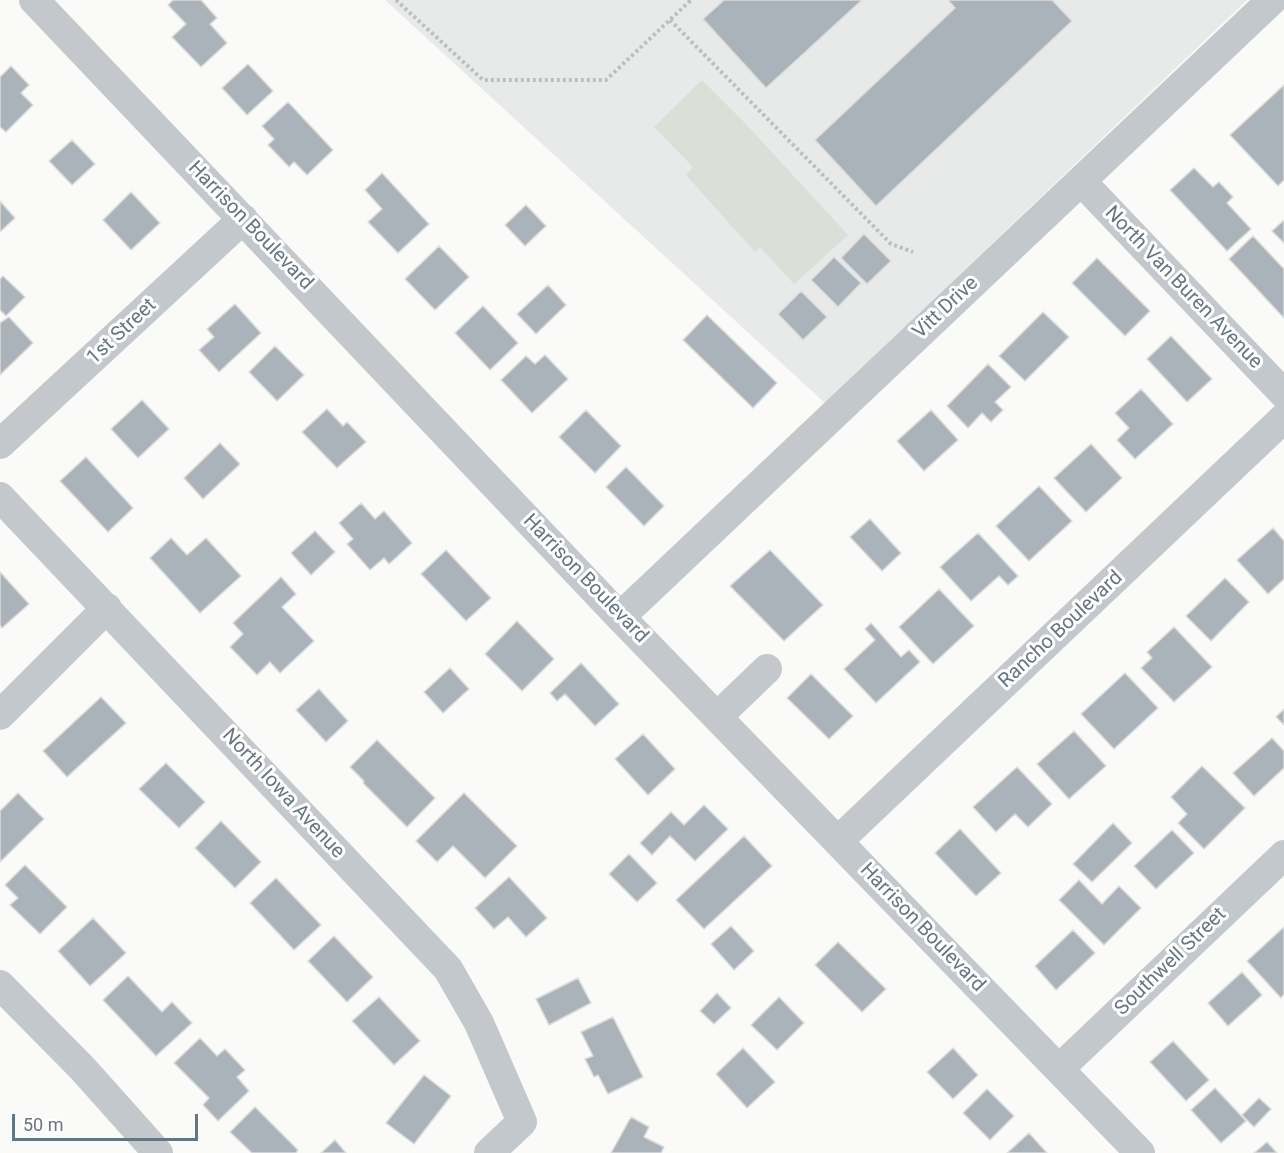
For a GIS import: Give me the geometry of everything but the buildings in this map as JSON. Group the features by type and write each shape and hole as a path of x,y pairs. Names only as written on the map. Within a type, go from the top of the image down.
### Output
{"street":[{"name":"Harrison Boulevard","path":"34,0 620,616 1140,1153"},
{"name":"Vitt Drive","path":"620,616 1272,0"},
{"name":"North Van Buren Avenue","path":"1081,181 1284,394"},
{"name":"1st Street","path":"0,444 243,219"},
{"name":"Rancho Boulevard","path":"838,841 1284,418"},
{"name":"North Iowa Avenue","path":"0,497 448,969 478,1023 522,1122 489,1153"},
{"path":"0,715 107,608"},
{"path":"718,716 767,669"},
{"name":"Southwell Street","path":"1059,1069 1284,855"},
{"path":"0,985 83,1069 158,1153"}],"path":[{"path":"396,0 483,80 606,80 691,0"},
{"path":"670,20 891,244 913,252"}],"shaded area":[{"path":"385,0 1247,0 825,403"},
{"path":"702,80 848,235 794,284 760,247 755,252 686,175 693,167 654,127"}]}
